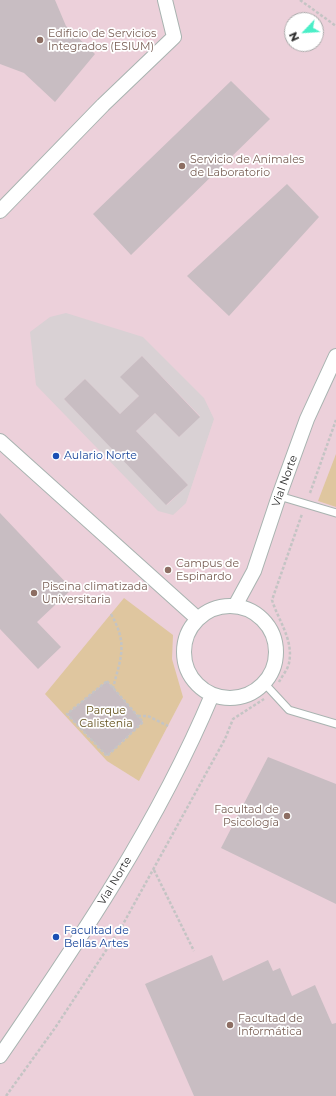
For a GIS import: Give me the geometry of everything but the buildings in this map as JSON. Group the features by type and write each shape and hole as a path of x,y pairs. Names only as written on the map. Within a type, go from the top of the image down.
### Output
{"street":[{"path":"0,211 103,105 174,37 165,0"},
{"name":"Vial Norte","path":"235,606 254,571 307,419 336,356"},
{"path":"0,441 198,619"},
{"path":"235,606 251,611 265,621 274,636 277,652 274,669 265,684 249,695 230,699 212,695 198,685 189,672 184,656 186,640 192,626 198,619 209,611 221,607 235,606"},
{"name":"Vial Norte","path":"0,1056 64,962 154,816 194,736 212,695"}],"lane":[{"path":"279,496 336,514"},
{"path":"265,684 289,710 336,724"}],"path":[{"path":"300,0 336,26"},
{"path":"111,614 123,643 122,656 113,688"},
{"path":"107,681 113,688 143,722 107,756 67,714 107,681"},
{"path":"138,716 148,716 168,726"},
{"path":"153,870 194,951"}],"shaded area":[{"name":"Campus de Espinardo","path":"0,0 336,0 336,1096 0,1096"},
{"path":"66,313 143,337 204,398 214,419 186,503 173,515 158,511 36,385 30,332 50,317","holes":["142,356 200,416 179,437 155,413 136,431 188,485 167,505 64,399 85,379 120,414 139,396 121,377"]},
{"path":"336,454 336,507 318,501"},
{"path":"124,598 173,635 172,659 183,697 139,781 107,761 45,694","holes":["107,681 143,722 107,756 67,714"]}],"place":[{"name":"Edificio de Servicios Integrados (ESIUM)","path":"40,40"},
{"name":"Servicio de Animales de Laboratorio","path":"182,166"},
{"name":"Aulario Norte","path":"56,456"},
{"name":"Campus de Espinardo","path":"168,570"},
{"name":"Piscina climatizada Universitaria","path":"34,593"},
{"name":"Facultad de Psicología","path":"287,816"},
{"name":"Facultad de Bellas Artes","path":"56,937"},
{"name":"Facultad de Informática","path":"230,1025"}],"park label":[{"name":"Parque Calistenia","path":"106,717"}]}
